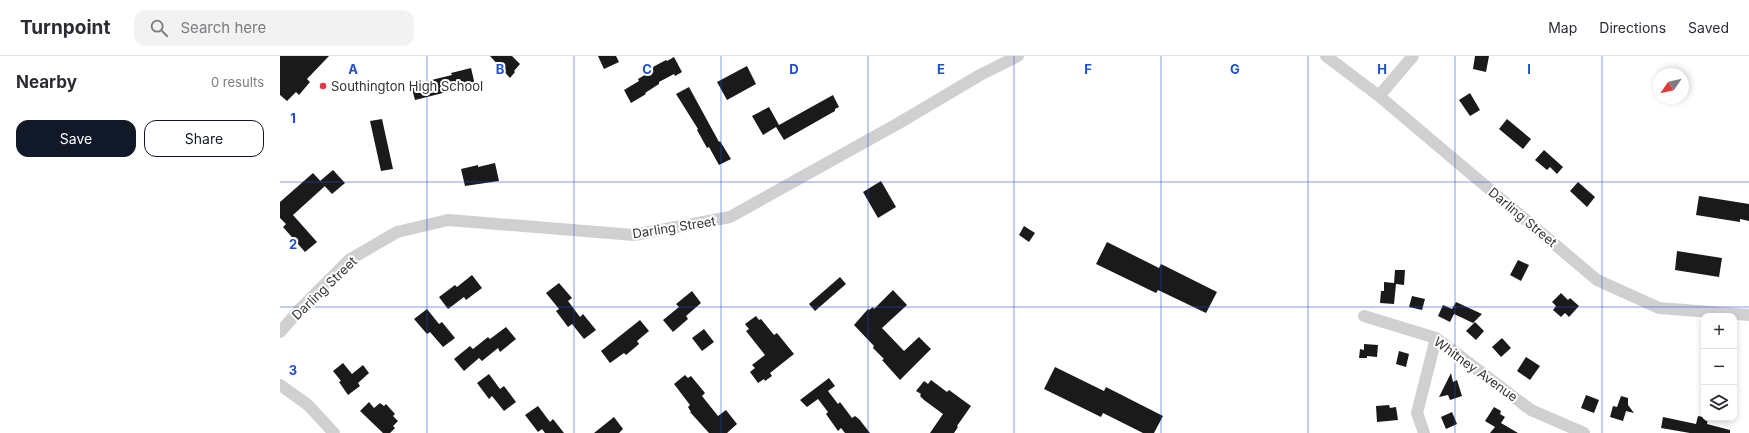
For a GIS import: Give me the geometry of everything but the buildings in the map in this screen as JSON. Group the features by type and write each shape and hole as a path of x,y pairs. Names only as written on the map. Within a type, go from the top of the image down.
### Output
{"street":[{"name":"Darling Street","path":"280,332 301,308 349,260 397,232 448,220 634,235 730,217 899,123 980,75 1018,56"},
{"name":"Darling Street","path":"1326,56 1379,96 1598,280 1659,308 1749,315"},
{"path":"1379,96 1413,56"},
{"name":"Whitney Avenue","path":"1364,316 1436,338 1531,410 1584,433"},
{"path":"1424,433 1417,413 1436,338"},
{"path":"280,385 308,405 334,433"}],"place":[{"name":"Southington High School","path":"323,86"}]}
